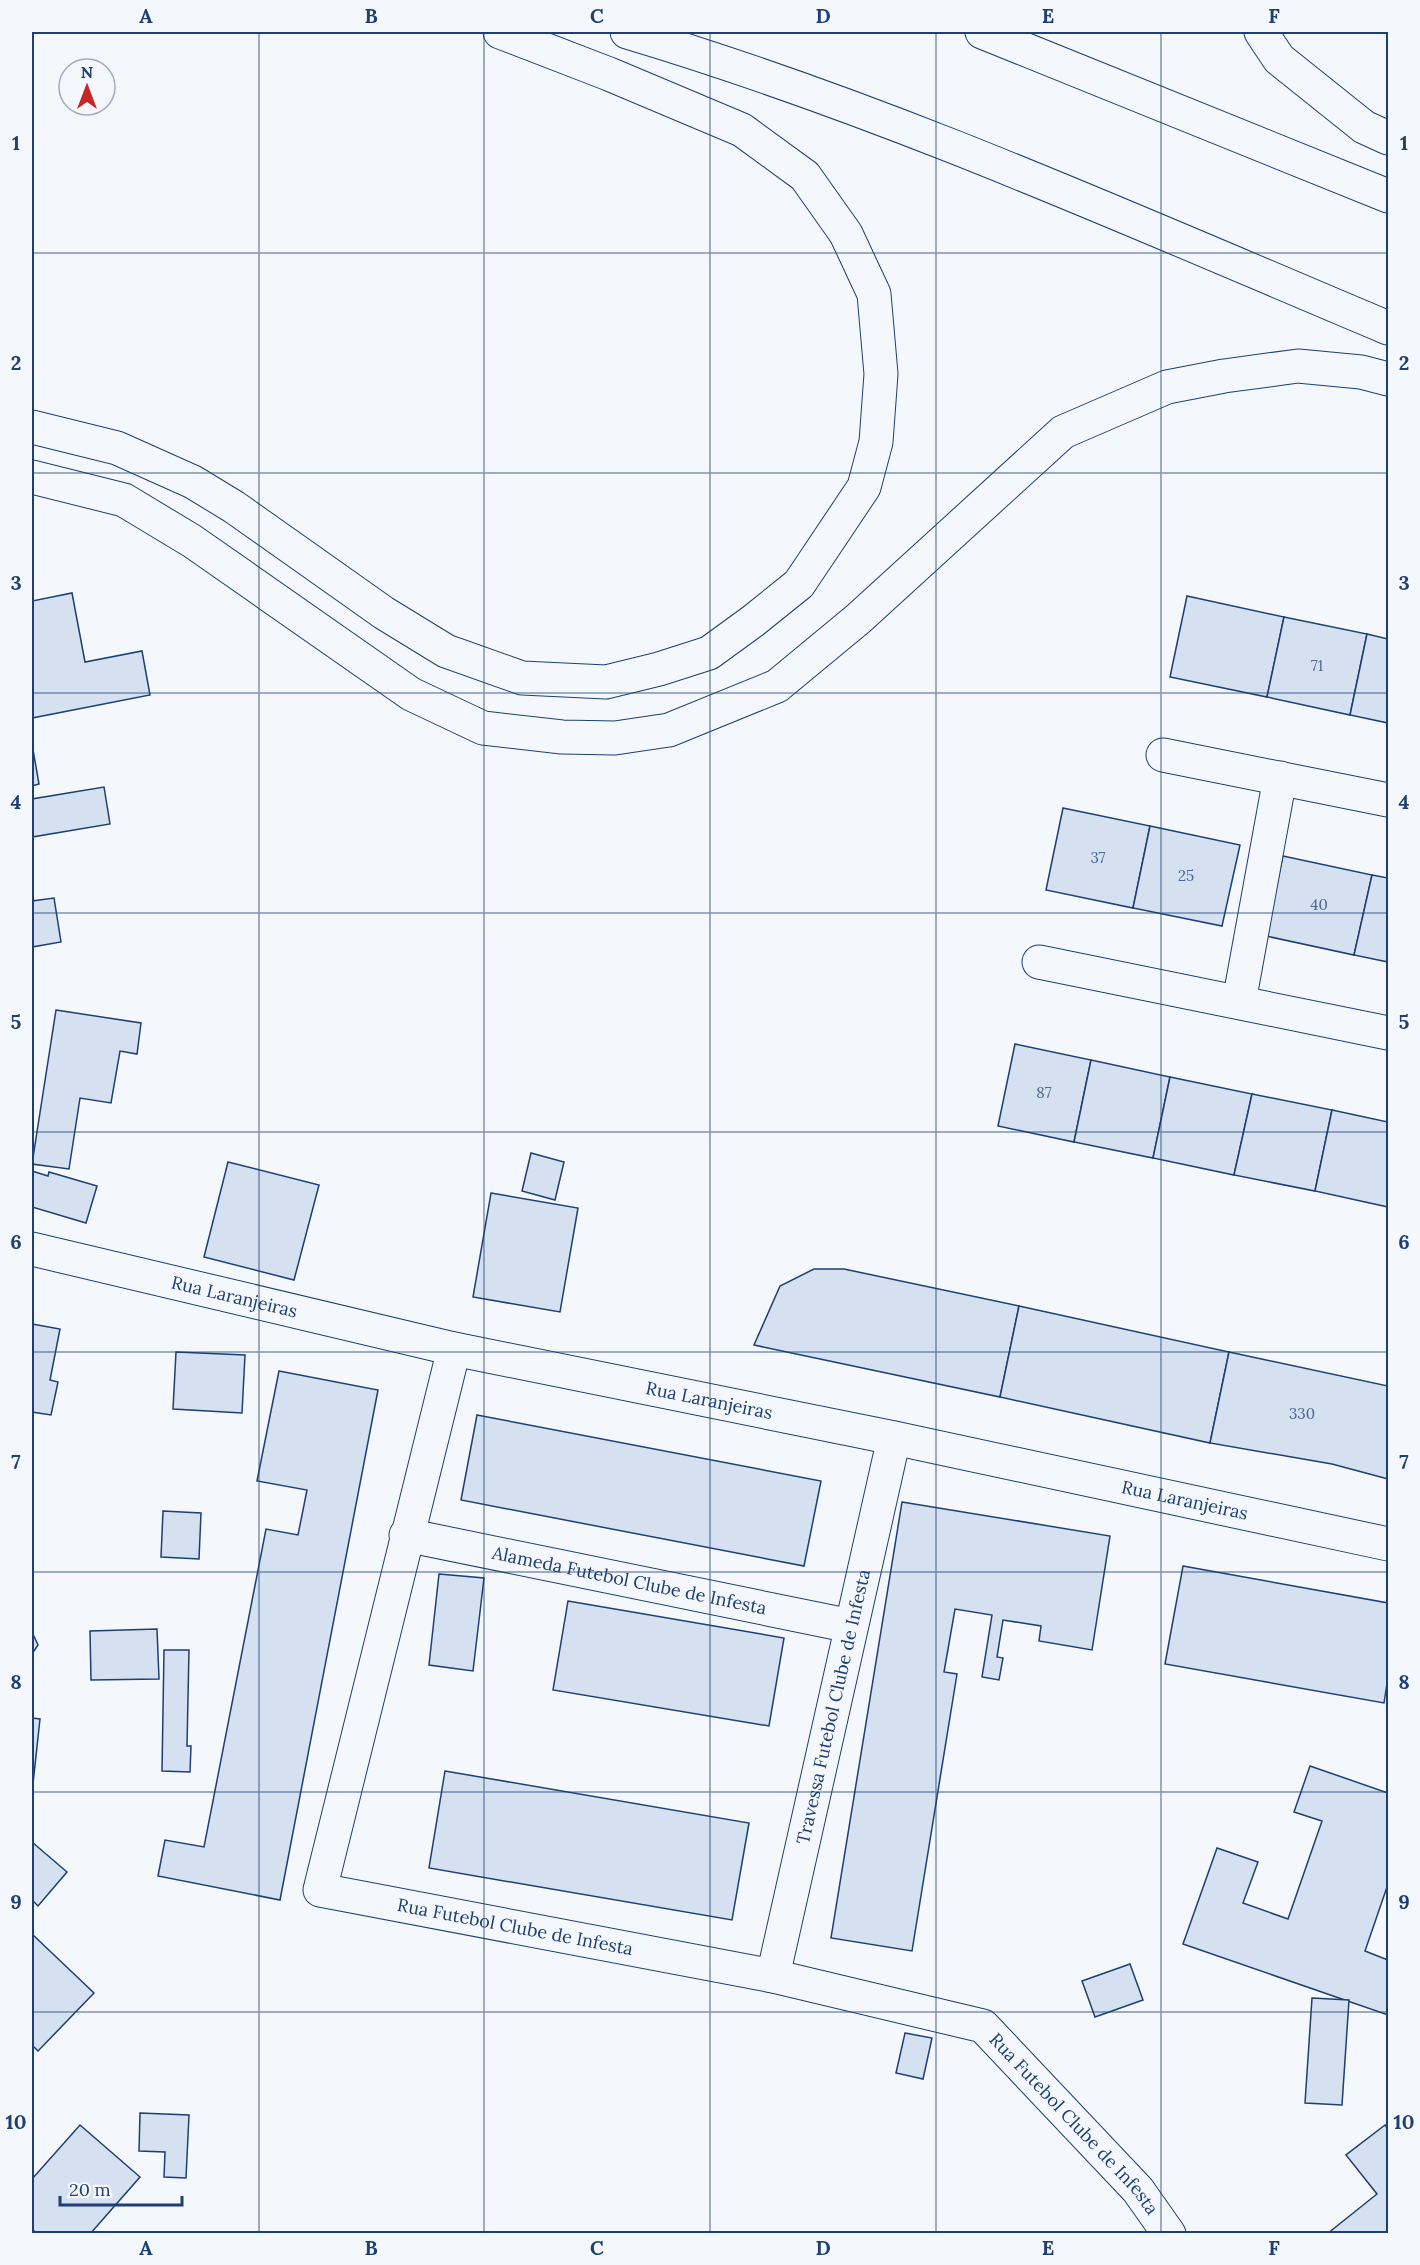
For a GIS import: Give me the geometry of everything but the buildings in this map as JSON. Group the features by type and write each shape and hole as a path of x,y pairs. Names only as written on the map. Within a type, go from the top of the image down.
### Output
{"main road":[{"path":"32,427 117,448 193,482 234,507 384,613 446,651 522,678 606,682 659,669 709,653 799,584 864,487 876,442 881,374 874,294 846,234 806,176 742,130 609,74 500,32"},
{"path":"627,32 699,53 975,154 1389,328"},
{"path":"982,32 1389,196"},
{"path":"1261,32 1279,59 1364,127 1389,138"},
{"path":"32,477 124,500 192,541 411,694 483,728 562,737 615,738 669,730 777,686 866,612 1063,432 1167,387 1224,376 1298,366 1360,372 1389,380"},
{"path":"1163,755 1389,800"},
{"path":"1239,1002 1280,778"},
{"path":"1039,962 1389,1033"},
{"name":"Rua Laranjeiras","path":"32,1249 454,1349 894,1438 1389,1544"},
{"name":"Rua Futebol Clube de Infesta","path":"454,1349 320,1890 773,1976 983,2026 1138,2190 1169,2234"},
{"name":"Travessa Futebol Clube de Infesta","path":"773,1976 894,1438"},
{"name":"Alameda Futebol Clube de Infesta","path":"406,1536 851,1626"}]}
